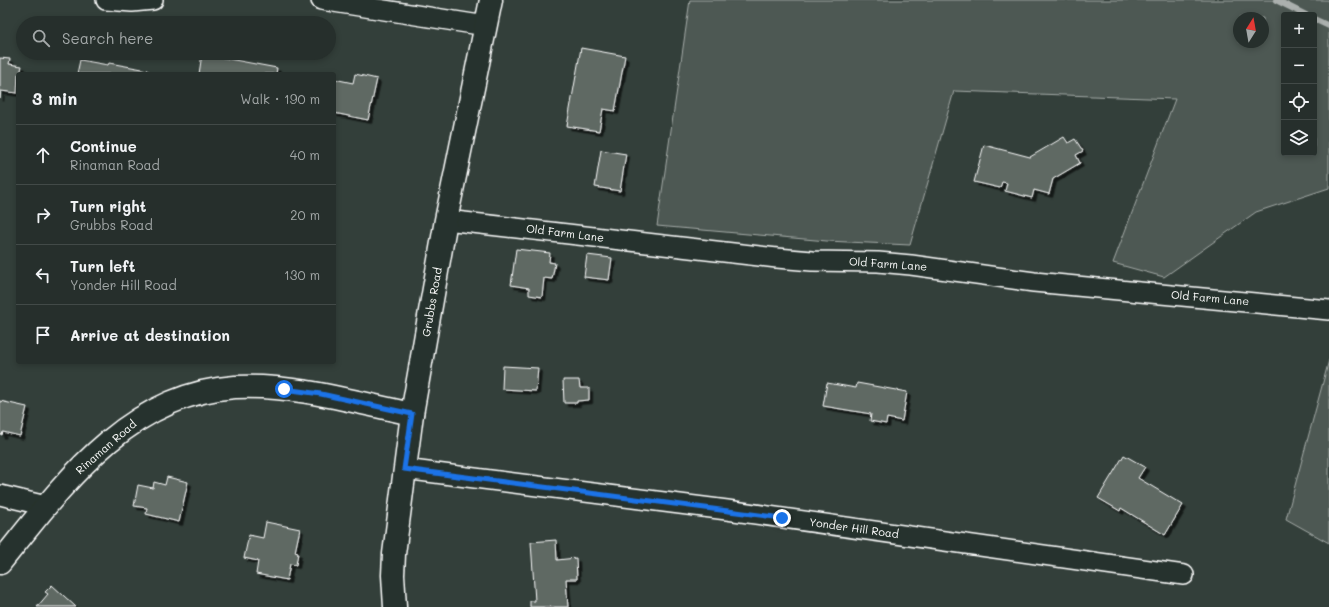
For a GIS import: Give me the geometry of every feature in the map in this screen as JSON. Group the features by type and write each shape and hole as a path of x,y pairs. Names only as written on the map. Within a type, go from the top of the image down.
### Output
{"street":[{"path":"106,0 132,2 153,0"},
{"path":"321,0 486,26"},
{"name":"Grubbs Road","path":"395,607 393,574 394,554 412,414 446,220 491,0"},
{"name":"Old Farm Lane","path":"446,220 777,258 812,261 878,262 911,265 1034,282 1329,310"},
{"name":"Rinaman Road","path":"0,563 46,506 76,472 101,448 131,424 156,409 197,393 235,387 284,389 321,394 412,414"},
{"name":"Yonder Hill Road","path":"404,469 727,510 1184,575"},
{"path":"0,495 46,506"}],"shaded area":[{"path":"690,0 1329,0 1329,188 1256,212 1164,277 1113,263 1175,99 954,91 910,245 827,241 657,226"},
{"path":"1329,360 1329,543 1286,519"}],"building":[{"path":"581,48 625,56 615,111 603,109 599,131 567,126"},
{"path":"0,58 10,59 9,64 22,66 20,72 16,72 16,93 1,91 0,98"},
{"path":"80,60 108,65 109,63 148,70 148,72 77,72"},
{"path":"201,60 234,60 277,68 276,72 199,72"},
{"path":"355,74 377,79 368,120 336,113 336,79 353,83"},
{"path":"1064,137 1068,143 1075,139 1083,151 1076,155 1080,163 1053,179 1049,194 1034,190 1032,198 1005,191 1007,183 1002,182 1000,188 974,182 984,145 1030,157"},
{"path":"601,150 626,154 620,191 595,187"},
{"path":"516,249 550,253 549,262 555,263 552,279 544,278 542,297 529,295 529,288 511,285"},
{"path":"587,255 612,258 609,280 584,277"},
{"path":"503,366 538,368 536,391 502,389"},
{"path":"563,380 579,380 580,388 589,388 589,400 577,401 577,403 564,403"},
{"path":"827,383 856,388 857,383 907,392 902,421 887,418 886,424 870,421 871,414 823,406"},
{"path":"0,401 27,407 20,436 3,432 2,435 0,434"},
{"path":"1124,455 1145,467 1138,478 1183,505 1165,535 1121,508 1120,511 1098,498"},
{"path":"167,477 188,482 179,522 146,514 147,508 134,506 138,485 153,488 154,482 165,485"},
{"path":"266,522 300,529 295,552 298,553 296,565 290,564 287,580 256,574 258,561 244,558 249,535 263,538"},
{"path":"556,540 557,560 576,558 577,579 566,579 568,607 530,607 530,601 535,601 531,542"},
{"path":"52,585 76,607 37,607 48,594 45,592"}],"waterway":[{"path":"1276,0 1300,12"},
{"path":"1317,20 1329,26"}],"route":[{"path":"284,389 321,394 412,414 404,469 782,518"}]}
